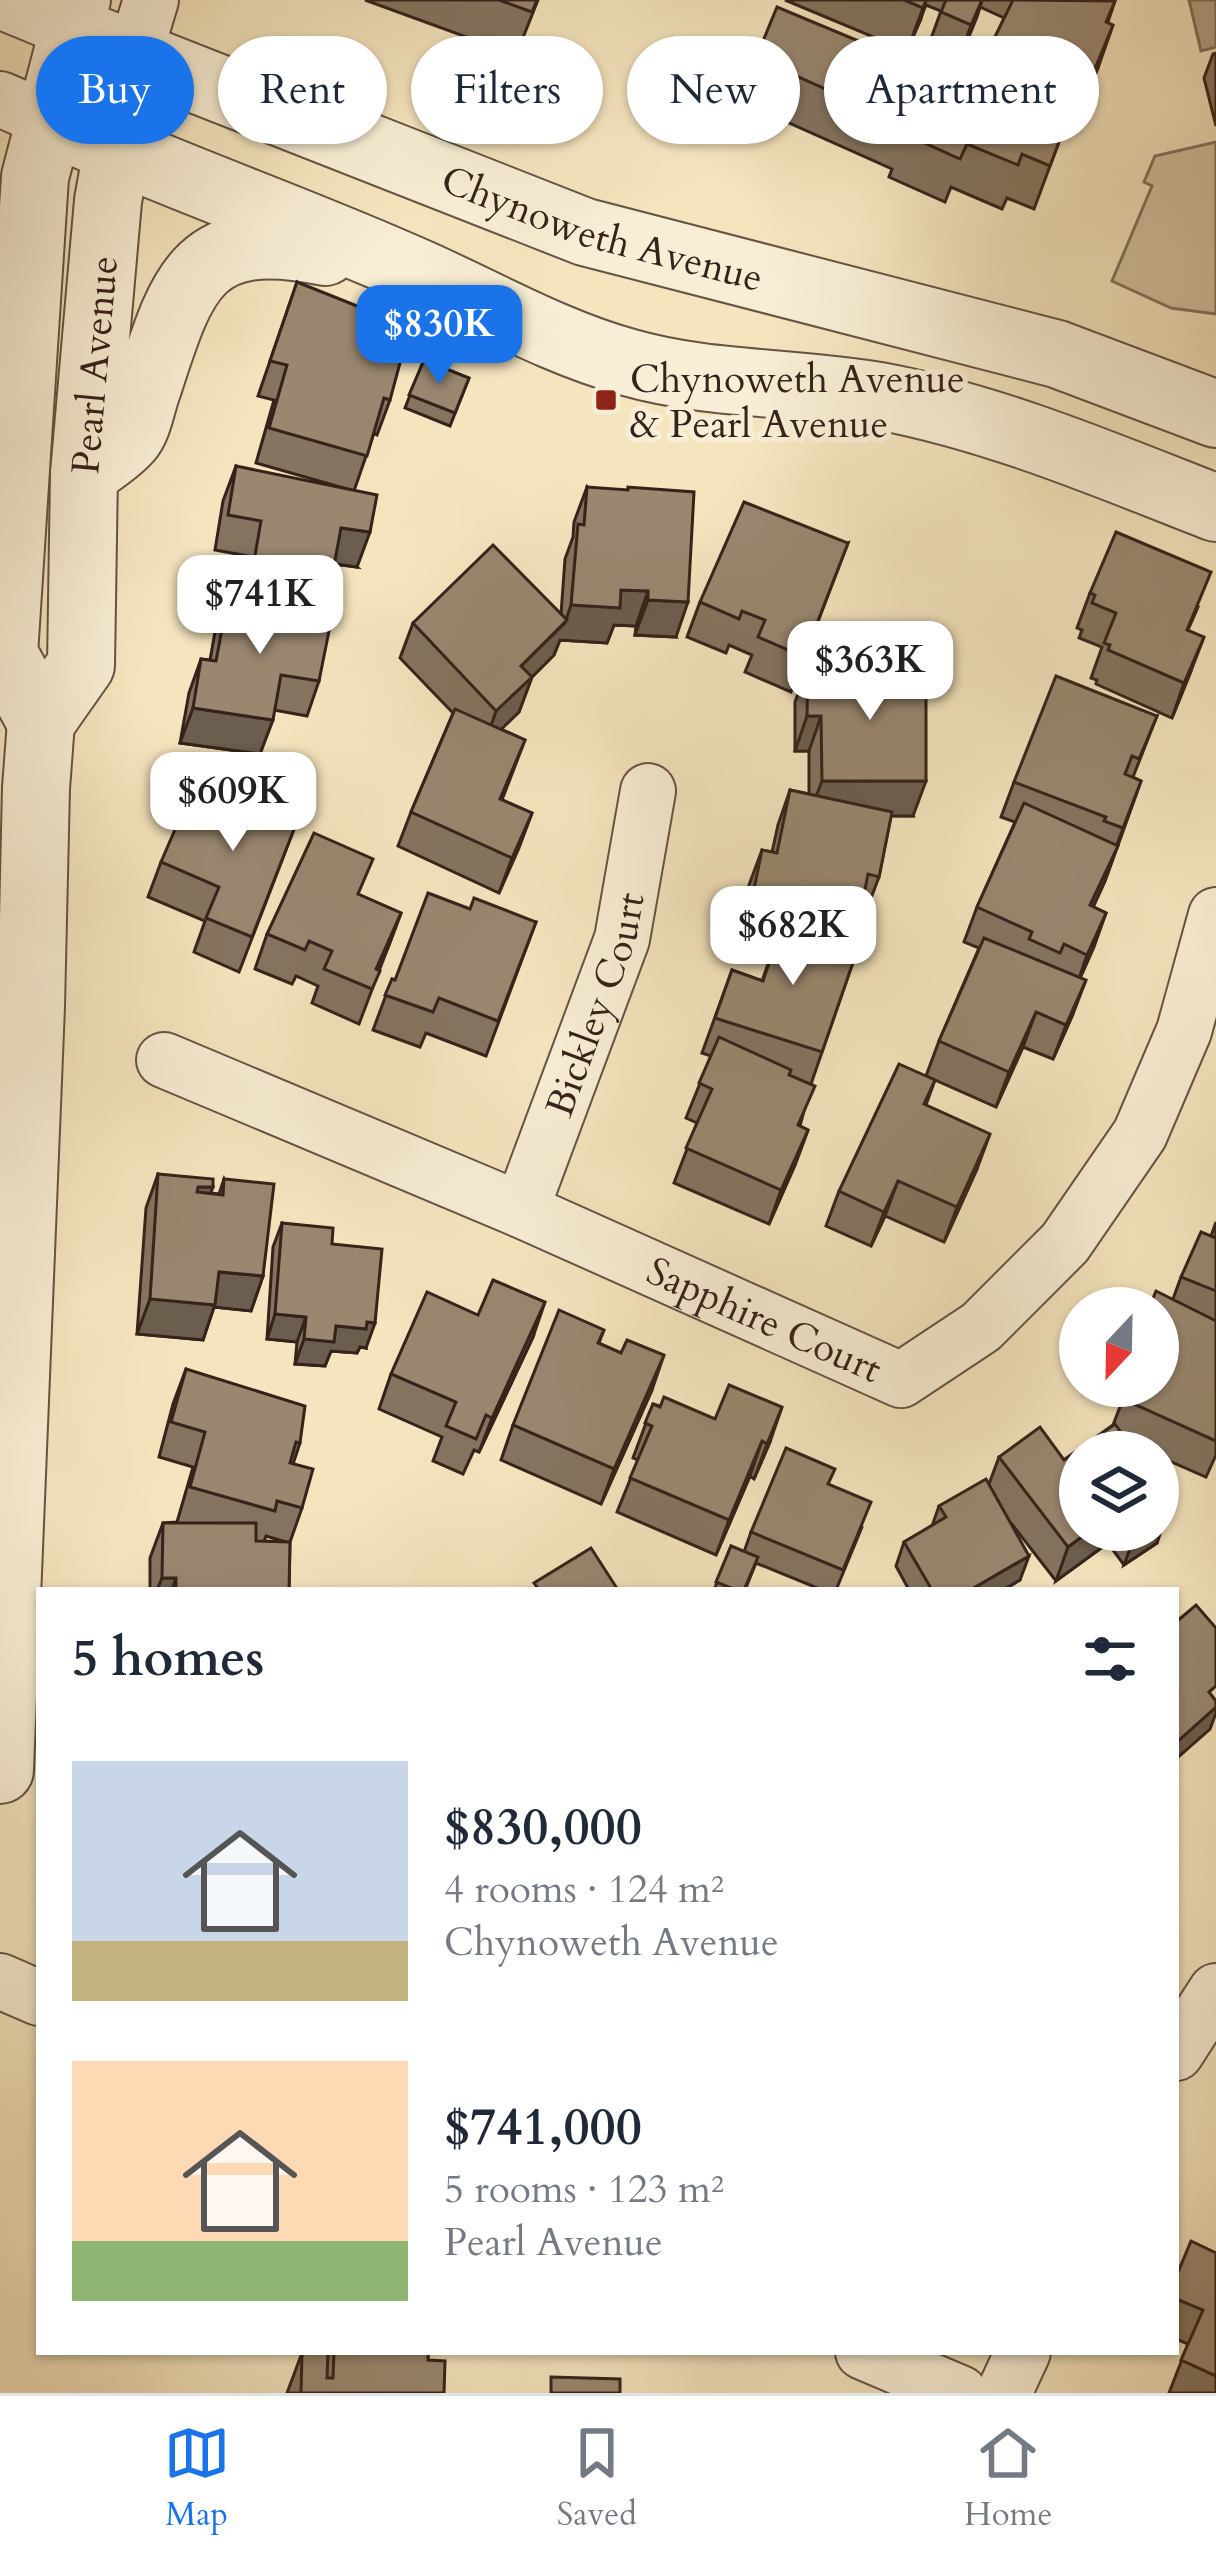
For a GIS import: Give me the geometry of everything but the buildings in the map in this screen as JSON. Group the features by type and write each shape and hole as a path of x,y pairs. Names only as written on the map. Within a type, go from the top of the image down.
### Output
{"street":[{"name":"Chynoweth Avenue","path":"0,1 142,28 585,232 1057,353 1216,414"},
{"name":"Pearl Avenue","path":"78,15 26,110 35,176 4,654 41,722 81,665 84,474 108,201 142,28"},
{"path":"26,110 620,360 717,380 827,387 925,406 1055,445 1216,508"},
{"path":"84,474 131,437 182,298 203,263 242,246 293,245 409,268"},
{"path":"0,1770 31,1006 18,786 41,722"},
{"name":"Bickley Court","path":"521,1210 622,939 648,791"},
{"name":"Sapphire Court","path":"164,1060 521,1210 901,1380 981,1327 1065,1243 1140,1133 1184,1031 1216,916"},
{"path":"0,1981 36,1997"},
{"path":"1179,2048 1216,1991"},
{"path":"870,2355 960,2393"},
{"path":"1004,2393 1022,2355"}],"shaded area":[{"path":"1189,0 1216,0 1216,47 1201,51"},
{"path":"1216,142 1216,314 1171,308 1112,281 1152,186 1144,182 1155,156"}],"place":[{"name":"Chynoweth Avenue & Pearl Avenue","path":"606,400"}]}
